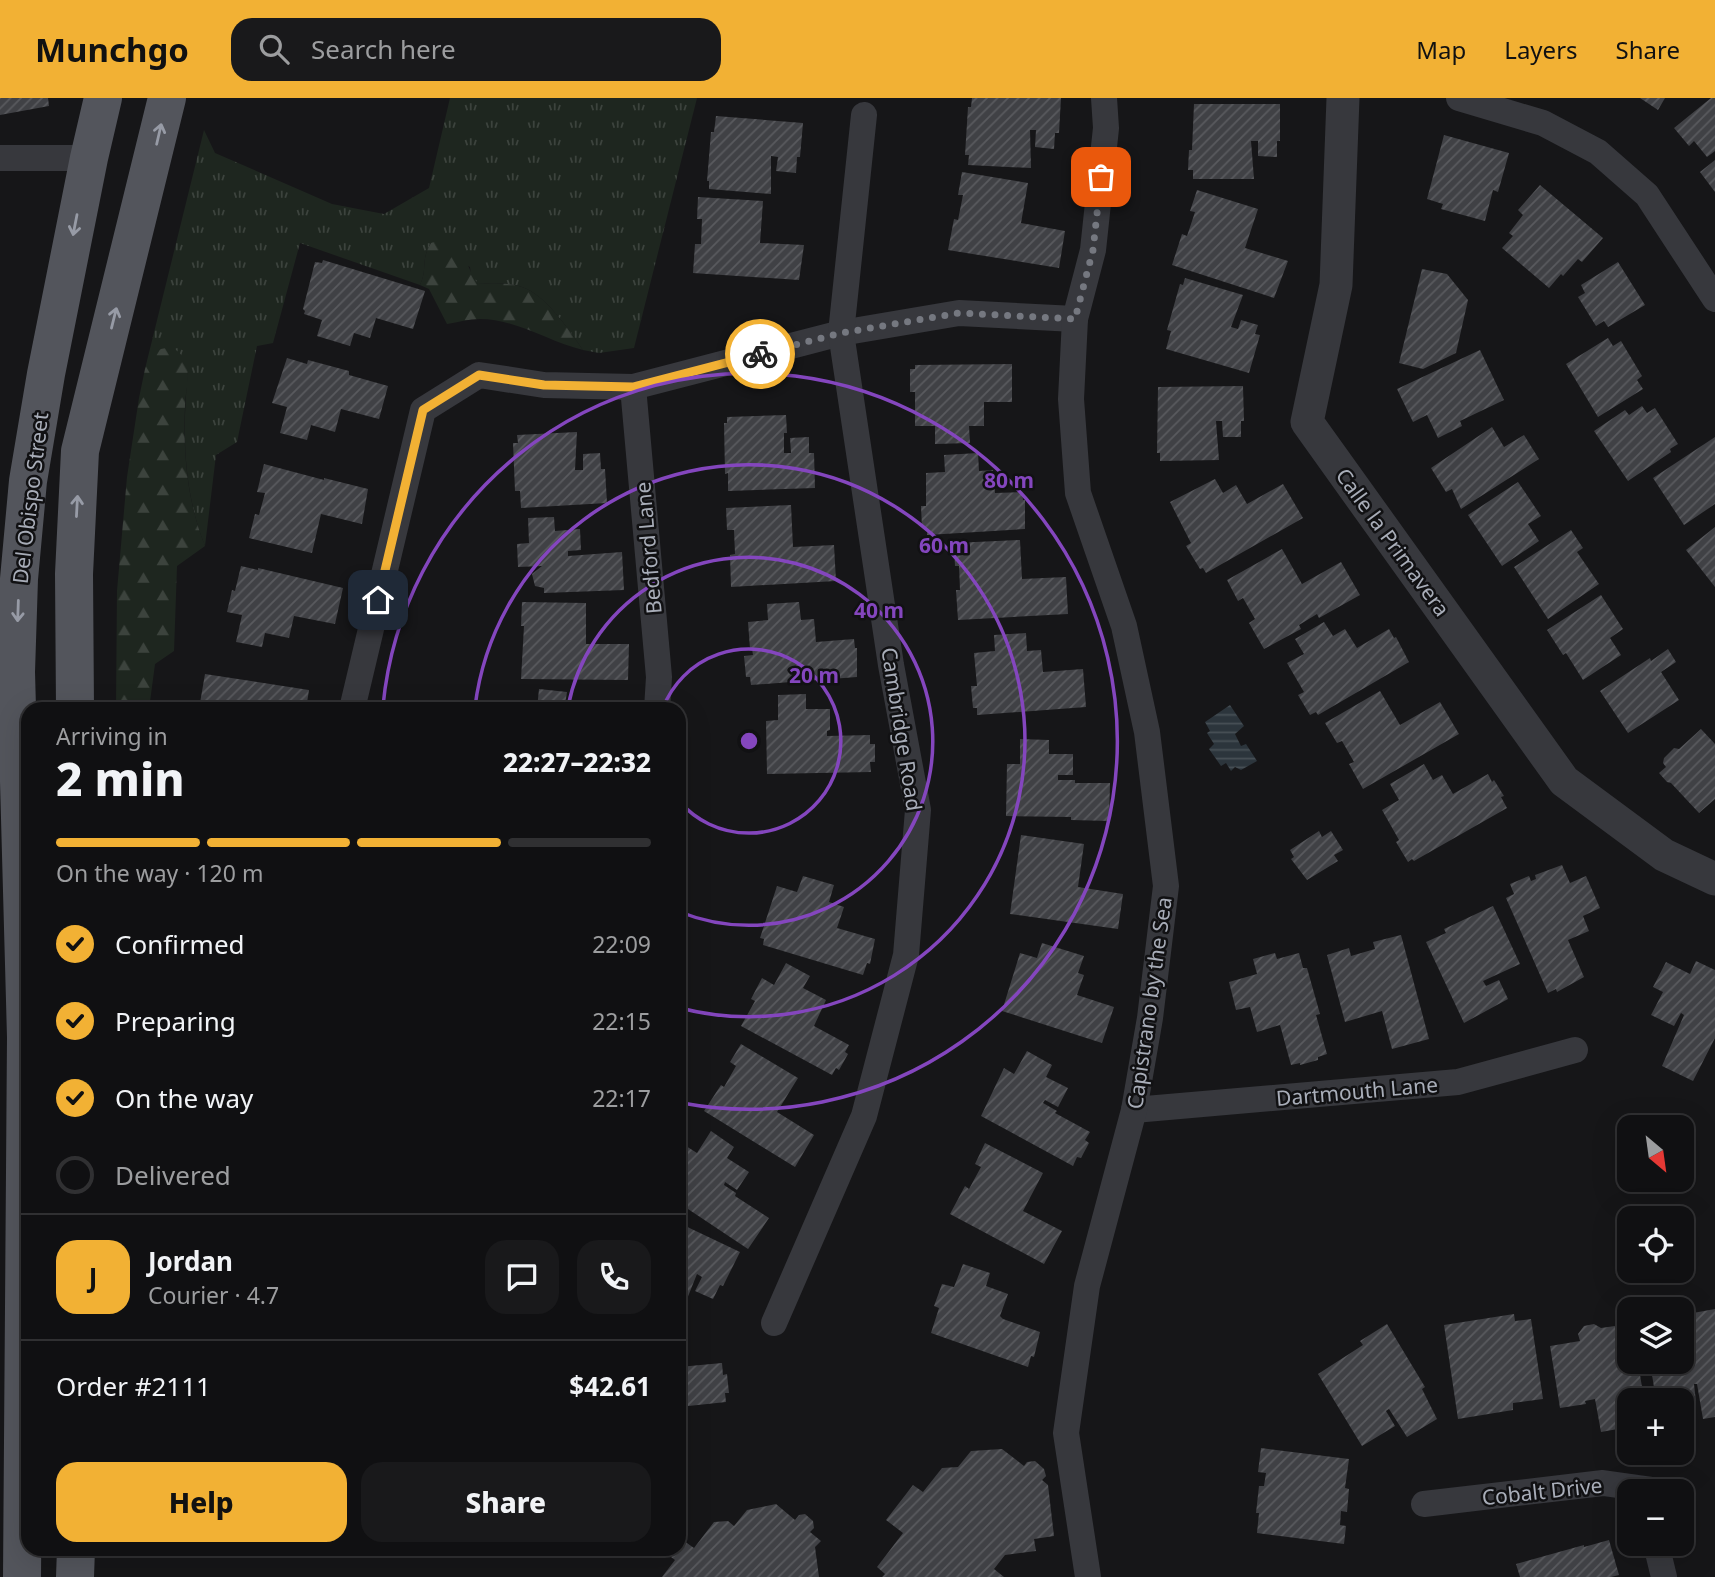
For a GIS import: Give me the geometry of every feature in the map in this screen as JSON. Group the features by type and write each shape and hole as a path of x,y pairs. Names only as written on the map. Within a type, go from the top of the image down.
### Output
{"main road":[{"name":"Del Obispo Street","path":"21,838 16,672 19,579 28,481 46,374 103,98"},
{"name":"Del Obispo Street","path":"75,702 74,574 80,451 167,98"},
{"name":"Del Obispo Street","path":"22,1556 22,1577"},
{"path":"75,1577 76,1556"}],"street":[{"name":"Capistrano by the Sea","path":"1087,1576 1066,1433 1087,1286 1135,1111 1150,1018 1166,886 1147,732 1124,626 1078,493 1071,399 1075,319 1093,250 1106,128 1104,98"},
{"name":"Calle la Primavera","path":"1343,98 1336,285 1307,422 1564,780 1664,855 1715,878"},
{"path":"1459,98 1543,123 1598,152 1647,195 1715,299"},
{"name":"Cambridge Road","path":"774,1323 864,1116 906,955 918,810 891,665 841,333 864,115"},
{"path":"0,158 89,158"},
{"path":"354,702 423,410 479,375 544,385 633,387 841,333 959,313 1075,319"},
{"name":"Bedford Lane","path":"633,387 659,677 657,702"},
{"name":"Dartmouth Lane","path":"1135,1111 1458,1082 1575,1050"},
{"name":"Cobalt Drive","path":"1424,1504 1603,1483 1617,1485"},
{"path":"1659,1556 1664,1577"}],"green space":[{"path":"450,98 697,98 634,348 599,353 583,350 558,316 535,294 516,285 478,284 471,275 470,267 431,243 420,285 300,243 273,343 257,346 237,442 216,455 205,546 188,482 185,416 188,372 145,369 204,130 215,153 332,204 384,214 429,188"},
{"path":"446,238 459,249 478,284 516,285 535,294 558,316 583,350 493,320 476,319 447,324 429,289 420,285 431,243"},
{"path":"171,347 177,351 182,355 187,367 186,459 190,494 205,546 177,566 174,651 155,664 150,702 116,702 117,591 127,477 145,369 151,355"}],"shaded area":[{"path":"1230,705 1244,726 1235,734 1241,746 1246,744 1257,761 1241,770 1235,767 1231,771 1226,763 1221,766 1209,749 1214,744 1207,733 1210,731 1205,722"}],"building":[{"path":"0,98 48,98 49,106 0,115"},
{"path":"972,98 1061,98 1059,133 1055,133 1054,149 1035,147 1036,130 1030,130 1031,168 968,165 969,155 965,155 968,107 971,107"},
{"path":"1640,98 1665,98 1658,110"},
{"path":"1711,98 1715,98 1715,151 1707,157 1694,141 1689,146 1674,128"},
{"path":"1194,104 1280,104 1277,157 1258,156 1258,141 1251,141 1254,179 1193,179 1193,170 1188,170 1189,150 1192,150"},
{"path":"716,116 803,123 796,173 776,171 778,157 771,156 771,194 709,189 707,181 711,132 714,132"},
{"path":"1444,135 1509,153 1498,192 1493,190 1485,221 1441,209 1443,204 1427,199"},
{"path":"1715,160 1715,192 1700,172"},
{"path":"962,172 1028,183 1021,223 1065,231 1059,268 948,250 954,219 958,220 963,195 958,195"},
{"path":"1540,185 1603,238 1582,262 1578,259 1549,288 1502,248 1513,236 1509,233 1523,215 1518,210"},
{"path":"1197,190 1258,209 1245,248 1288,261 1274,298 1172,265 1182,234 1187,236 1195,212 1190,211"},
{"path":"698,197 763,201 760,243 804,245 799,280 693,273 695,244 701,244 702,219 697,219"},
{"path":"323,260 425,291 413,329 376,318 370,338 354,333 350,346 317,336 322,320 304,314 303,309 315,262 322,263"},
{"path":"1618,262 1645,305 1608,327 1604,321 1596,326 1578,297 1585,293 1581,285"},
{"path":"1422,269 1447,274 1468,300 1456,353 1423,369 1399,363"},
{"path":"1185,278 1243,295 1231,327 1238,329 1241,320 1258,325 1255,334 1260,335 1249,373 1166,349 1171,331 1167,330 1180,284 1183,285"},
{"path":"1608,338 1613,346 1621,341 1642,376 1637,380 1643,389 1598,417 1566,364"},
{"path":"1480,350 1504,400 1460,421 1462,426 1438,438 1427,415 1413,422 1397,389"},
{"path":"287,358 307,364 308,360 349,371 349,375 388,386 379,419 341,409 335,432 311,425 307,440 280,433 287,407 272,403"},
{"path":"1012,364 1012,402 984,402 984,426 969,426 970,443 935,444 935,426 915,426 915,392 910,392 910,369 915,369 915,365"},
{"path":"1243,386 1244,421 1241,421 1241,437 1223,437 1222,421 1216,421 1219,460 1160,461 1160,453 1157,453 1158,387"},
{"path":"1642,406 1647,413 1655,408 1678,444 1670,449 1671,452 1628,481 1594,431 1625,410 1629,415"},
{"path":"786,415 784,453 791,453 790,438 809,437 809,453 814,453 815,488 728,491 724,423 727,423 727,417"},
{"path":"1492,427 1504,447 1524,435 1539,459 1461,509 1452,489 1446,492 1431,468"},
{"path":"577,432 575,470 583,470 583,454 600,453 601,469 605,469 607,503 521,508 520,491 515,491 513,443 518,443 517,435"},
{"path":"1715,437 1715,504 1684,525 1653,478"},
{"path":"978,453 979,471 993,470 995,493 1022,492 1025,500 1025,529 927,535 927,528 922,528 921,506 926,506 926,473 945,472 944,455"},
{"path":"264,464 368,489 362,524 321,514 312,553 249,538 255,514 259,515 265,493 257,492"},
{"path":"1215,479 1223,493 1236,485 1247,504 1283,484 1303,518 1206,573 1203,568 1200,569 1186,546 1191,543 1170,502"},
{"path":"1518,482 1541,516 1528,524 1539,541 1502,566 1468,515"},
{"path":"791,505 793,547 834,545 836,581 731,587 730,555 735,554 734,530 727,530 726,508"},
{"path":"554,517 555,531 580,529 581,550 568,551 568,556 622,552 624,590 544,593 544,588 535,586 532,574 542,566 518,567 517,544 529,543 528,518"},
{"path":"1715,527 1715,587 1686,550"},
{"path":"1571,530 1583,548 1577,552 1599,584 1548,619 1514,567"},
{"path":"1020,540 1022,579 1066,577 1068,614 958,620 956,590 960,590 959,566 955,566 954,543"},
{"path":"1282,549 1302,584 1341,562 1360,595 1319,618 1317,614 1299,625 1301,629 1264,649 1249,623 1255,619 1243,598 1238,601 1227,580"},
{"path":"241,566 343,588 335,624 294,616 289,638 265,633 262,647 236,642 242,615 227,612"},
{"path":"1601,595 1623,629 1610,638 1621,655 1583,680 1547,630"},
{"path":"522,602 586,603 586,644 629,644 628,680 521,679 524,626 521,626"},
{"path":"799,602 801,620 814,619 816,642 854,639 857,648 857,677 751,685 750,677 746,677 744,656 753,655 748,622 768,620 767,604"},
{"path":"1324,622 1333,636 1345,629 1357,648 1389,629 1409,662 1318,715 1316,712 1310,715 1298,695 1304,692 1287,663 1304,654 1295,639"},
{"path":"1026,633 1027,651 1041,650 1043,672 1083,669 1086,707 977,715 977,708 973,708 971,686 977,686 974,653 995,651 994,635"},
{"path":"1668,649 1676,662 1661,672 1679,700 1628,733 1600,691"},
{"path":"205,674 309,690 307,702 200,702"},
{"path":"539,689 567,692 565,702 538,702"},
{"path":"1380,691 1400,725 1440,702 1459,734 1363,789 1349,764 1354,762 1342,741 1337,743 1325,723"},
{"path":"806,694 806,709 830,709 830,730 827,731 827,736 870,735 870,744 875,744 875,762 870,762 871,772 767,774 766,721 778,720 778,695"},
{"path":"1701,729 1715,744 1715,799 1699,813 1659,773 1666,767 1664,758 1674,748 1679,749"},
{"path":"1020,739 1049,740 1049,754 1073,754 1073,775 1058,775 1058,780 1110,783 1109,821 1071,820 1071,817 1006,816 1007,764 1020,764"},
{"path":"1424,764 1433,780 1442,775 1453,794 1488,774 1504,796 1501,797 1507,808 1408,862 1382,810 1399,800 1390,784"},
{"path":"1319,831 1322,837 1331,831 1343,850 1334,855 1338,861 1307,880 1291,859 1294,857 1290,850"},
{"path":"1021,835 1084,844 1078,887 1123,894 1118,929 1010,914"},
{"path":"1562,865 1570,883 1586,876 1600,908 1583,916 1589,931 1568,940 1584,977 1557,992 1556,989 1548,993 1506,898 1514,894 1510,884 1529,876 1531,881 1536,879 1535,875"},
{"path":"803,876 834,885 829,902 844,907 837,928 875,939 870,964 867,963 863,975 763,945 764,939 760,938 777,886 797,892"},
{"path":"1493,906 1520,964 1483,981 1486,986 1499,980 1508,999 1464,1023 1426,942 1446,933 1444,929"},
{"path":"1401,935 1429,1039 1392,1049 1382,1011 1345,1022 1327,955 1349,948 1351,956 1375,949 1373,942"},
{"path":"1042,943 1084,956 1078,973 1084,975 1077,995 1114,1007 1102,1043 1002,1011 1020,953 1037,958"},
{"path":"1275,953 1277,959 1299,953 1303,968 1307,968 1320,1014 1316,1015 1327,1054 1318,1057 1318,1060 1291,1065 1280,1025 1257,1032 1250,1007 1236,1010 1229,982 1257,974 1253,959"},
{"path":"1696,961 1715,970 1715,1038 1693,1081 1662,1066 1684,1015 1681,1013 1674,1026 1651,1015 1663,992 1653,987 1666,962 1690,974"},
{"path":"786,963 810,976 803,988 826,1000 814,1026 849,1045 845,1052 848,1054 839,1070 836,1068 832,1075 741,1026 755,1001 751,999 762,978 774,985"},
{"path":"741,1044 798,1078 777,1112 814,1135 795,1167 704,1111 721,1085 724,1087 736,1066 730,1062"},
{"path":"1027,1051 1052,1065 1046,1077 1068,1088 1058,1107 1045,1100 1043,1103 1057,1111 1055,1113 1090,1132 1085,1140 1089,1143 1073,1166 981,1116 1004,1068 1014,1074"},
{"path":"711,1131 734,1147 727,1158 749,1172 737,1190 725,1182 724,1185 736,1193 735,1196 769,1218 748,1249 686,1208 686,1146 697,1153"},
{"path":"985,1143 1043,1173 1023,1211 1062,1231 1044,1264 950,1214 965,1186 969,1189 981,1167 975,1164"},
{"path":"686,1226 740,1252 723,1286 720,1285 713,1299 695,1291 702,1277 697,1274 686,1302"},
{"path":"963,1264 990,1273 986,1286 1008,1294 1000,1316 1003,1319 1040,1332 1034,1357 1031,1356 1028,1367 931,1333 939,1308 934,1306 942,1284 954,1287"},
{"path":"1715,1309 1715,1417 1703,1419 1697,1384 1694,1384 1696,1402 1694,1402 1694,1388 1654,1388 1652,1374 1694,1374 1694,1313"},
{"path":"1514,1314 1515,1321 1531,1319 1543,1399 1513,1403 1513,1410 1458,1419 1444,1325"},
{"path":"1387,1324 1425,1387 1422,1389 1437,1419 1407,1437 1389,1409 1386,1411 1395,1426 1362,1446 1318,1374 1363,1345 1360,1341"},
{"path":"1594,1324 1601,1328 1617,1326 1617,1374 1640,1374 1642,1388 1617,1388 1617,1429 1601,1432 1595,1399 1585,1401 1586,1404 1560,1408 1550,1346 1580,1341 1578,1334 1584,1326"},
{"path":"722,1363 723,1375 727,1374 729,1393 725,1393 726,1402 686,1406 686,1366"},
{"path":"1261,1448 1349,1459 1345,1488 1349,1489 1347,1512 1341,1511 1340,1525 1346,1526 1344,1544 1257,1533 1259,1486 1264,1486 1266,1473 1258,1472"},
{"path":"1002,1449 1024,1466 1027,1462 1035,1461 1044,1469 1046,1476 1042,1480 1048,1485 1054,1536 1034,1539 1036,1551 1005,1555 994,1569 1004,1577 882,1577 885,1574 877,1567 903,1533 886,1520 913,1485 923,1492 942,1468 958,1467 971,1451"},
{"path":"776,1504 795,1520 799,1515 805,1514 813,1521 814,1528 810,1532 821,1541 815,1547 819,1577 662,1577 675,1560 672,1556 686,1556 686,1542 694,1548 714,1522 728,1521 734,1526 747,1510"},
{"path":"1609,1540 1619,1575 1520,1577 1516,1564"}],"way so far":[{"path":"760,354 841,333 959,313 1075,319 1093,250 1101,177"}],"route":[{"path":"378,600 423,410 479,375 544,385 633,387 760,354"}]}
